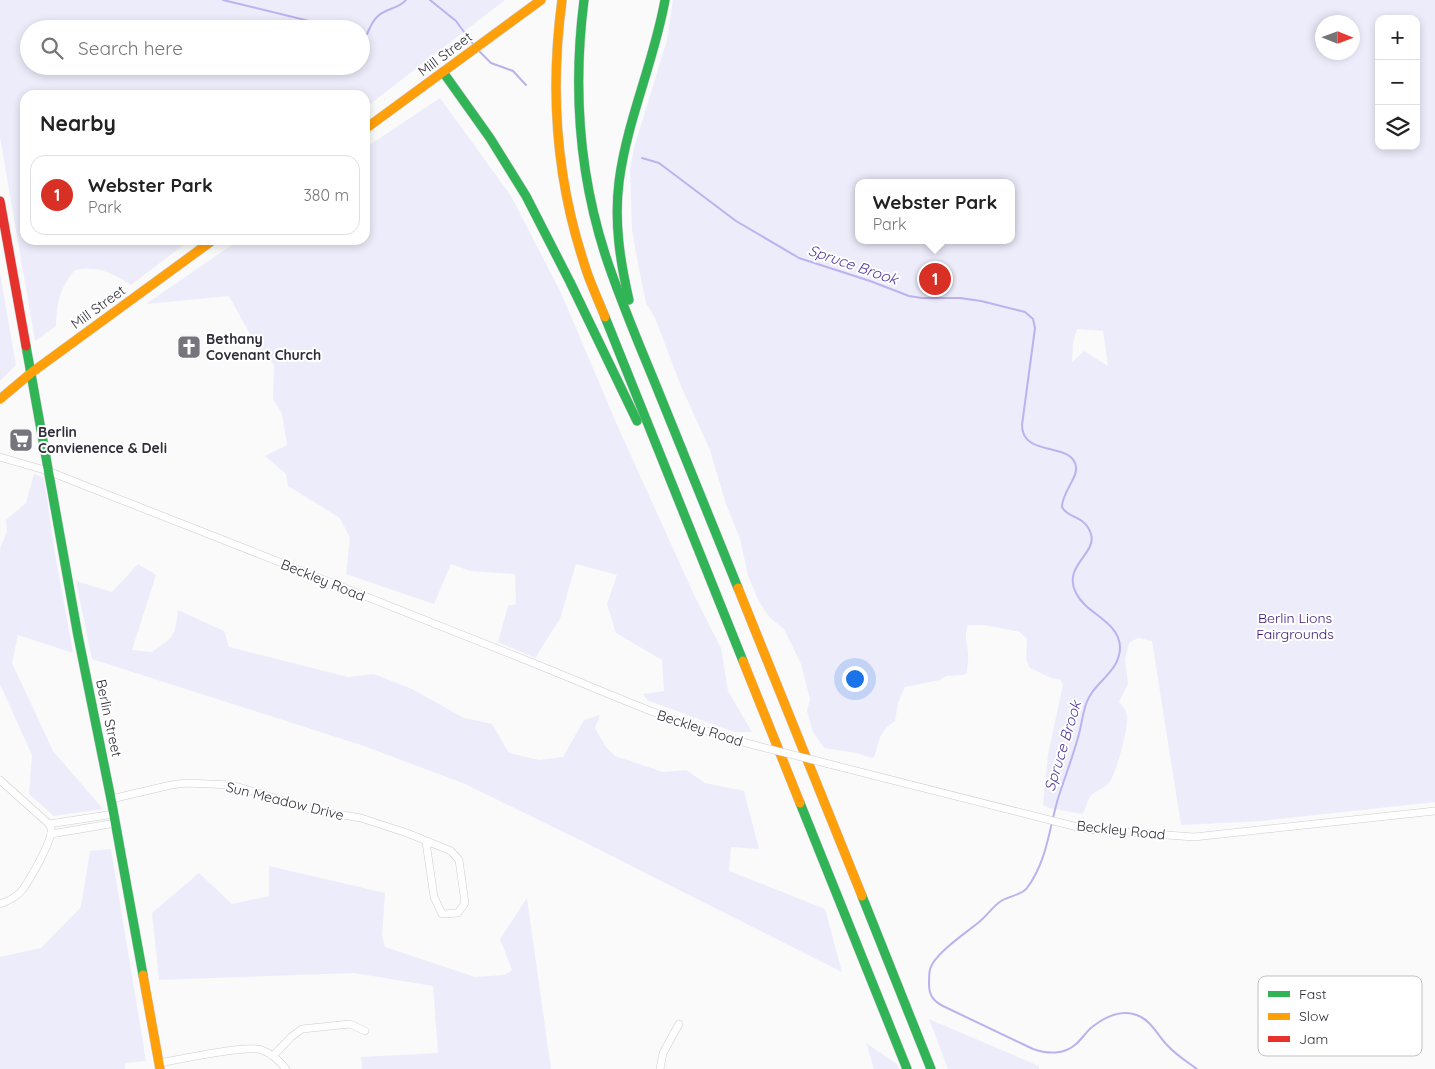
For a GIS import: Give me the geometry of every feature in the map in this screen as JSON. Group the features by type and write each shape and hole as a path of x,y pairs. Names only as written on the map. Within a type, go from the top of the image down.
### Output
{"main road":[{"name":"Mill Street","path":"370,125 541,0"},
{"path":"584,0 580,31 577,88 579,127 592,213 602,246 634,332 931,1069"},
{"path":"634,332 618,244 619,182 626,143 666,0"},
{"path":"561,5 555,58 555,106 558,150 569,210 588,276 907,1069"},
{"path":"443,72 484,130 526,196 649,447 654,455 663,463"},
{"name":"Berlin Street","path":"0,201 78,636 112,799 159,1066"},
{"name":"Mill Street","path":"0,399 30,373 206,245"}],"street":[{"name":"Beckley Road","path":"0,457 48,471 665,717 711,733 1060,823 1085,829 1194,837 1435,811"},
{"path":"0,780 52,828 39,861 23,889 16,896 0,904"},
{"name":"Sun Meadow Drive","path":"112,799 171,785 232,785 313,810 361,818 407,833 451,851 459,860 465,903 458,913 442,914 434,897 426,842"},
{"path":"49,824 115,819"},
{"path":"51,834 115,819"},
{"path":"274,1056 291,1037 302,1029 350,1024 365,1031"},
{"path":"660,1069 663,1053 679,1024"},
{"path":"159,1066 245,1048 260,1049 274,1056 286,1069"}],"green space":[{"path":"0,0 505,0 370,104 370,90 20,90 20,245 183,245 131,285 104,271 91,269 75,270 62,290 57,310 56,326 35,341 0,137"},
{"name":"Berlin Lions Fairgrounds","path":"673,0 1435,0 1435,802 1262,821 1181,825 1152,641 1138,638 1129,643 1125,660 1128,684 1119,702 1126,711 1127,721 1118,761 1109,783 1092,795 1082,814 1049,808 1043,805 1048,754 1063,685 1061,680 1051,678 1030,668 1026,659 1027,639 1020,632 984,625 968,625 966,635 967,673 946,676 940,680 905,687 898,703 895,721 887,727 880,737 874,757 824,748 813,732 807,711 810,699 801,664 784,629 769,617 758,600 748,575 740,539 726,504 710,450 681,386 655,318 646,303 632,230 630,169 634,148 667,40","holes":["1077,329 1103,331 1108,366 1084,351 1072,362 1073,343"]},
{"path":"440,98 511,196 561,293 618,427 695,597 721,648 728,691 752,732 734,732 647,700 643,694 664,691 662,660 616,633 607,604 617,575 576,564 560,619 535,658 498,642 508,606 516,604 515,574 470,571 451,564 434,604 346,574 350,538 340,518 288,486 286,474 265,456 287,445 282,414 273,399 274,365 256,345 229,296 146,304 232,245 370,245 370,145"},
{"path":"0,273 16,365 0,381"},
{"path":"34,474 44,478 55,554 73,653 18,635 12,663 53,751 103,809 54,816 29,794 32,755 0,684 0,549 7,531 6,520 26,503"},
{"path":"138,564 156,575 132,650 152,652 165,643 172,636 176,626 178,610 224,631 229,647 348,677 374,674 412,689 464,718 492,724 509,753 539,760 563,757 584,720 600,715 595,728 606,747 615,756 663,772 686,770 705,783 744,791 759,849 731,847 729,871 825,909 842,972 465,784 361,745 92,659 76,581 112,592"},
{"path":"111,849 146,1061 125,1063 125,1069 0,1069 0,957 41,948 81,907 90,851"},
{"path":"269,866 385,893 382,936 385,947 475,977 504,975 512,970 500,939 527,898 551,1069 362,1069 361,1057 438,1053 433,986 354,973 159,980 152,913 199,873 232,904 269,896"},
{"path":"929,1019 1039,1066 1039,1069 948,1069"},
{"path":"866,1043 897,1064 899,1069 874,1069"}],"waterway":[{"name":"Spruce Brook","path":"223,0 305,20"},
{"name":"Spruce Brook","path":"370,27 381,13 400,5 406,0"},
{"name":"Spruce Brook","path":"430,0 456,21 473,44"},
{"name":"Spruce Brook","path":"478,50 491,63 513,71 526,85"},
{"name":"Spruce Brook","path":"642,158 659,163 736,221 799,258 909,296 960,298 981,301 1025,312 1033,319 1035,328 1022,425 1024,435 1030,442 1038,446 1058,451 1073,459 1076,471 1064,496 1062,507 1068,514 1085,523 1091,534 1092,541 1076,568 1073,575 1073,584 1076,593 1087,607 1114,631 1120,647 1119,656 1111,671 1089,696 1039,868 1025,890 998,903 982,920 938,956 930,969 930,992 935,1001 941,1005 1033,1049 1050,1053 1061,1052 1071,1048 1092,1027 1115,1014 1135,1014 1149,1023 1170,1049 1197,1069"}],"traffic: fast":[{"path":"584,0 579,65 580,128 589,191 596,223 623,305 738,588"},
{"path":"629,300 619,241 617,212 619,182 628,136 665,0"},
{"path":"443,72 490,138 526,196 637,421"},
{"path":"605,317 743,661"},
{"path":"26,346 78,636 111,799 143,975"},
{"path":"800,803 907,1069"},
{"path":"862,896 931,1069"}],"traffic: slow":[{"path":"370,125 541,0"},
{"path":"562,0 556,67 556,100 562,166 567,199 575,231 588,276 605,317"},
{"path":"0,399 31,373 206,245"},
{"path":"738,588 862,896"},
{"path":"743,661 800,803"},
{"path":"143,975 160,1069"}],"traffic: jam":[{"path":"0,201 26,346"}],"place":[{"name":"Webster Park","path":"935,279"},
{"name":"Bethany Covenant Church","path":"189,347"},
{"name":"Berlin Convienence & Deli","path":"21,440"}]}
